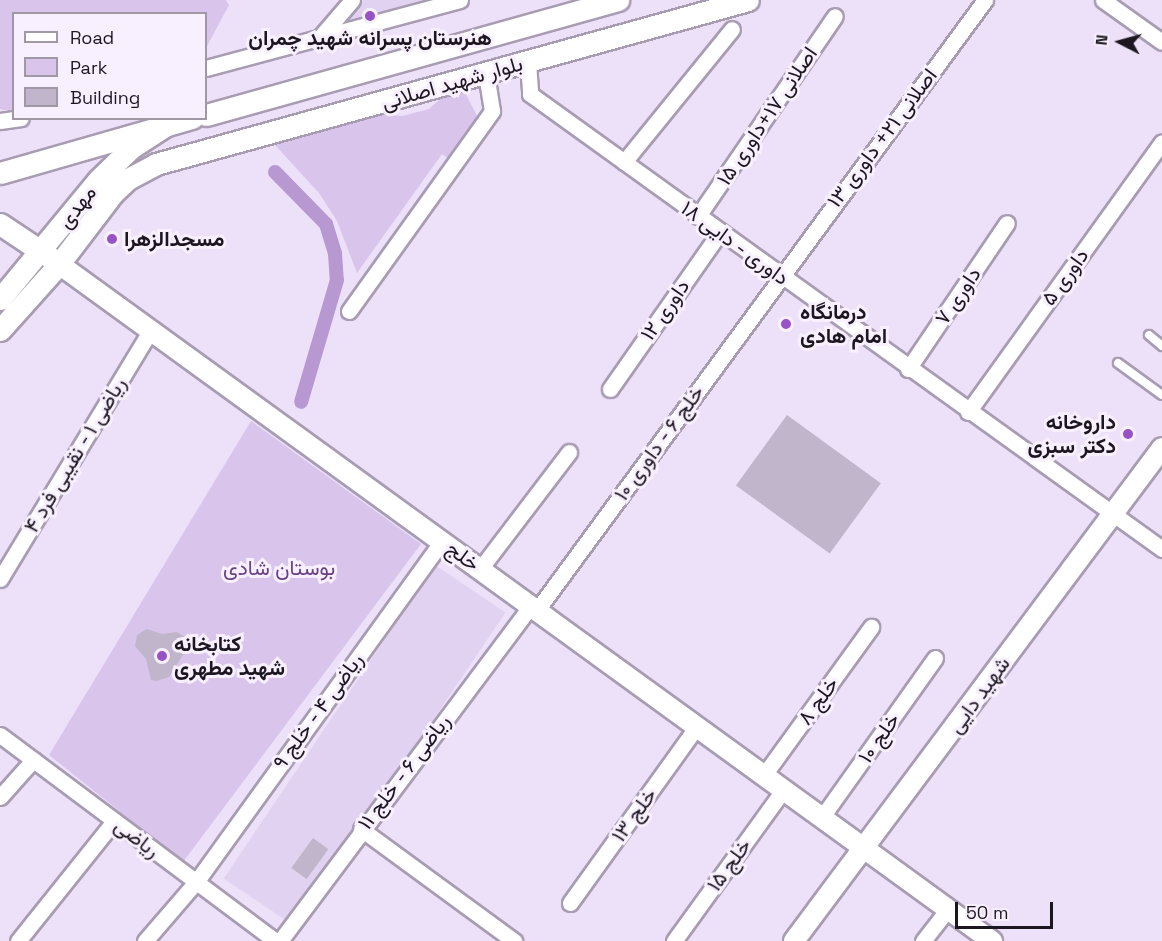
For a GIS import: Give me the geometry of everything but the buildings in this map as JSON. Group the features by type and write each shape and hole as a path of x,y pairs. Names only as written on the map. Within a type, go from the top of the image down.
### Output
{"main road":[{"name":"بلوار شهید اصلانی","path":"207,115 618,0"},
{"name":"بلوار شهید اصلانی","path":"156,164 748,0"},
{"path":"0,173 185,120"},
{"name":"مهدی","path":"0,330 51,257 98,180 131,148 165,126"},
{"name":"مهدی","path":"0,300 51,257 128,179 156,164"},
{"path":"0,224 51,257"}],"street":[{"path":"322,35 352,0"},
{"path":"207,68 322,35 460,0"},
{"name":"اصلانی ۲۱+ داوری ۱۳","path":"780,275 985,0"},
{"path":"1103,0 1162,42"},
{"name":"اصلانی ۱۷+داوری ۱۵","path":"698,216 835,16"},
{"path":"624,162 732,30"},
{"name":"داوری - دایی ۱۸","path":"528,62 530,94 908,369 1162,549"},
{"path":"349,311 492,111 486,74"},
{"name":"داوری ۵","path":"968,412 1162,142"},
{"name":"داوری ۷","path":"908,369 1007,223"},
{"name":"داوری ۱۲","path":"610,389 720,232"},
{"name":"خلج","path":"51,257 992,941"},
{"name":"خلج ۶ - داوری ۱۰","path":"534,608 780,275"},
{"name":"ریاضی ۱ - نقیبی فرد ۴","path":"0,579 151,330"},
{"name":"شهید دایی","path":"794,941 866,849 1162,448"},
{"path":"480,569 569,452"},
{"name":"ریاضی ۴ - خلج ۹","path":"145,941 196,882 442,541"},
{"name":"ریاضی ۶ - خلج ۱۱","path":"280,941 361,829 534,608"},
{"name":"خلج ۸","path":"764,775 871,627"},
{"name":"خلج ۱۰","path":"822,817 935,658"},
{"name":"خلج ۱۳","path":"570,903 697,726"},
{"name":"ریاضی","path":"0,735 274,941"},
{"path":"0,797 33,760"},
{"name":"خلج ۱۵","path":"674,941 784,789"},
{"path":"18,941 114,821"},
{"path":"361,829 514,941"},
{"path":"923,941 948,909"}],"lane":[{"path":"1149,335 1162,346"},
{"path":"1118,363 1162,395"}],"shaded area":[{"name":"هنرستان پسرانه شهید چمران","path":"362,0 450,0 335,32"},
{"path":"435,565 505,613 294,926 224,878"}],"green space":[{"path":"0,0 226,0 229,5 207,46 207,12 12,12 12,110 0,109"},
{"path":"464,90 479,120 449,159 442,154 357,273 337,221 319,193 275,145 381,114 402,116 429,109 445,95"},
{"name":"بوستان شادی","path":"251,421 421,544 183,862 49,755"}],"waterway":[{"path":"275,172 326,224 335,254 337,280 301,402"}],"place":[{"name":"هنرستان پسرانه شهید چمران","path":"370,16"},
{"name":"مسجدالزهرا","path":"112,239"},
{"name":"درمانگاه امام هادی","path":"786,324"},
{"name":"داروخانه دکتر سبزی","path":"1128,434"},
{"name":"کتابخانه شهید مطهری","path":"162,656"}]}
